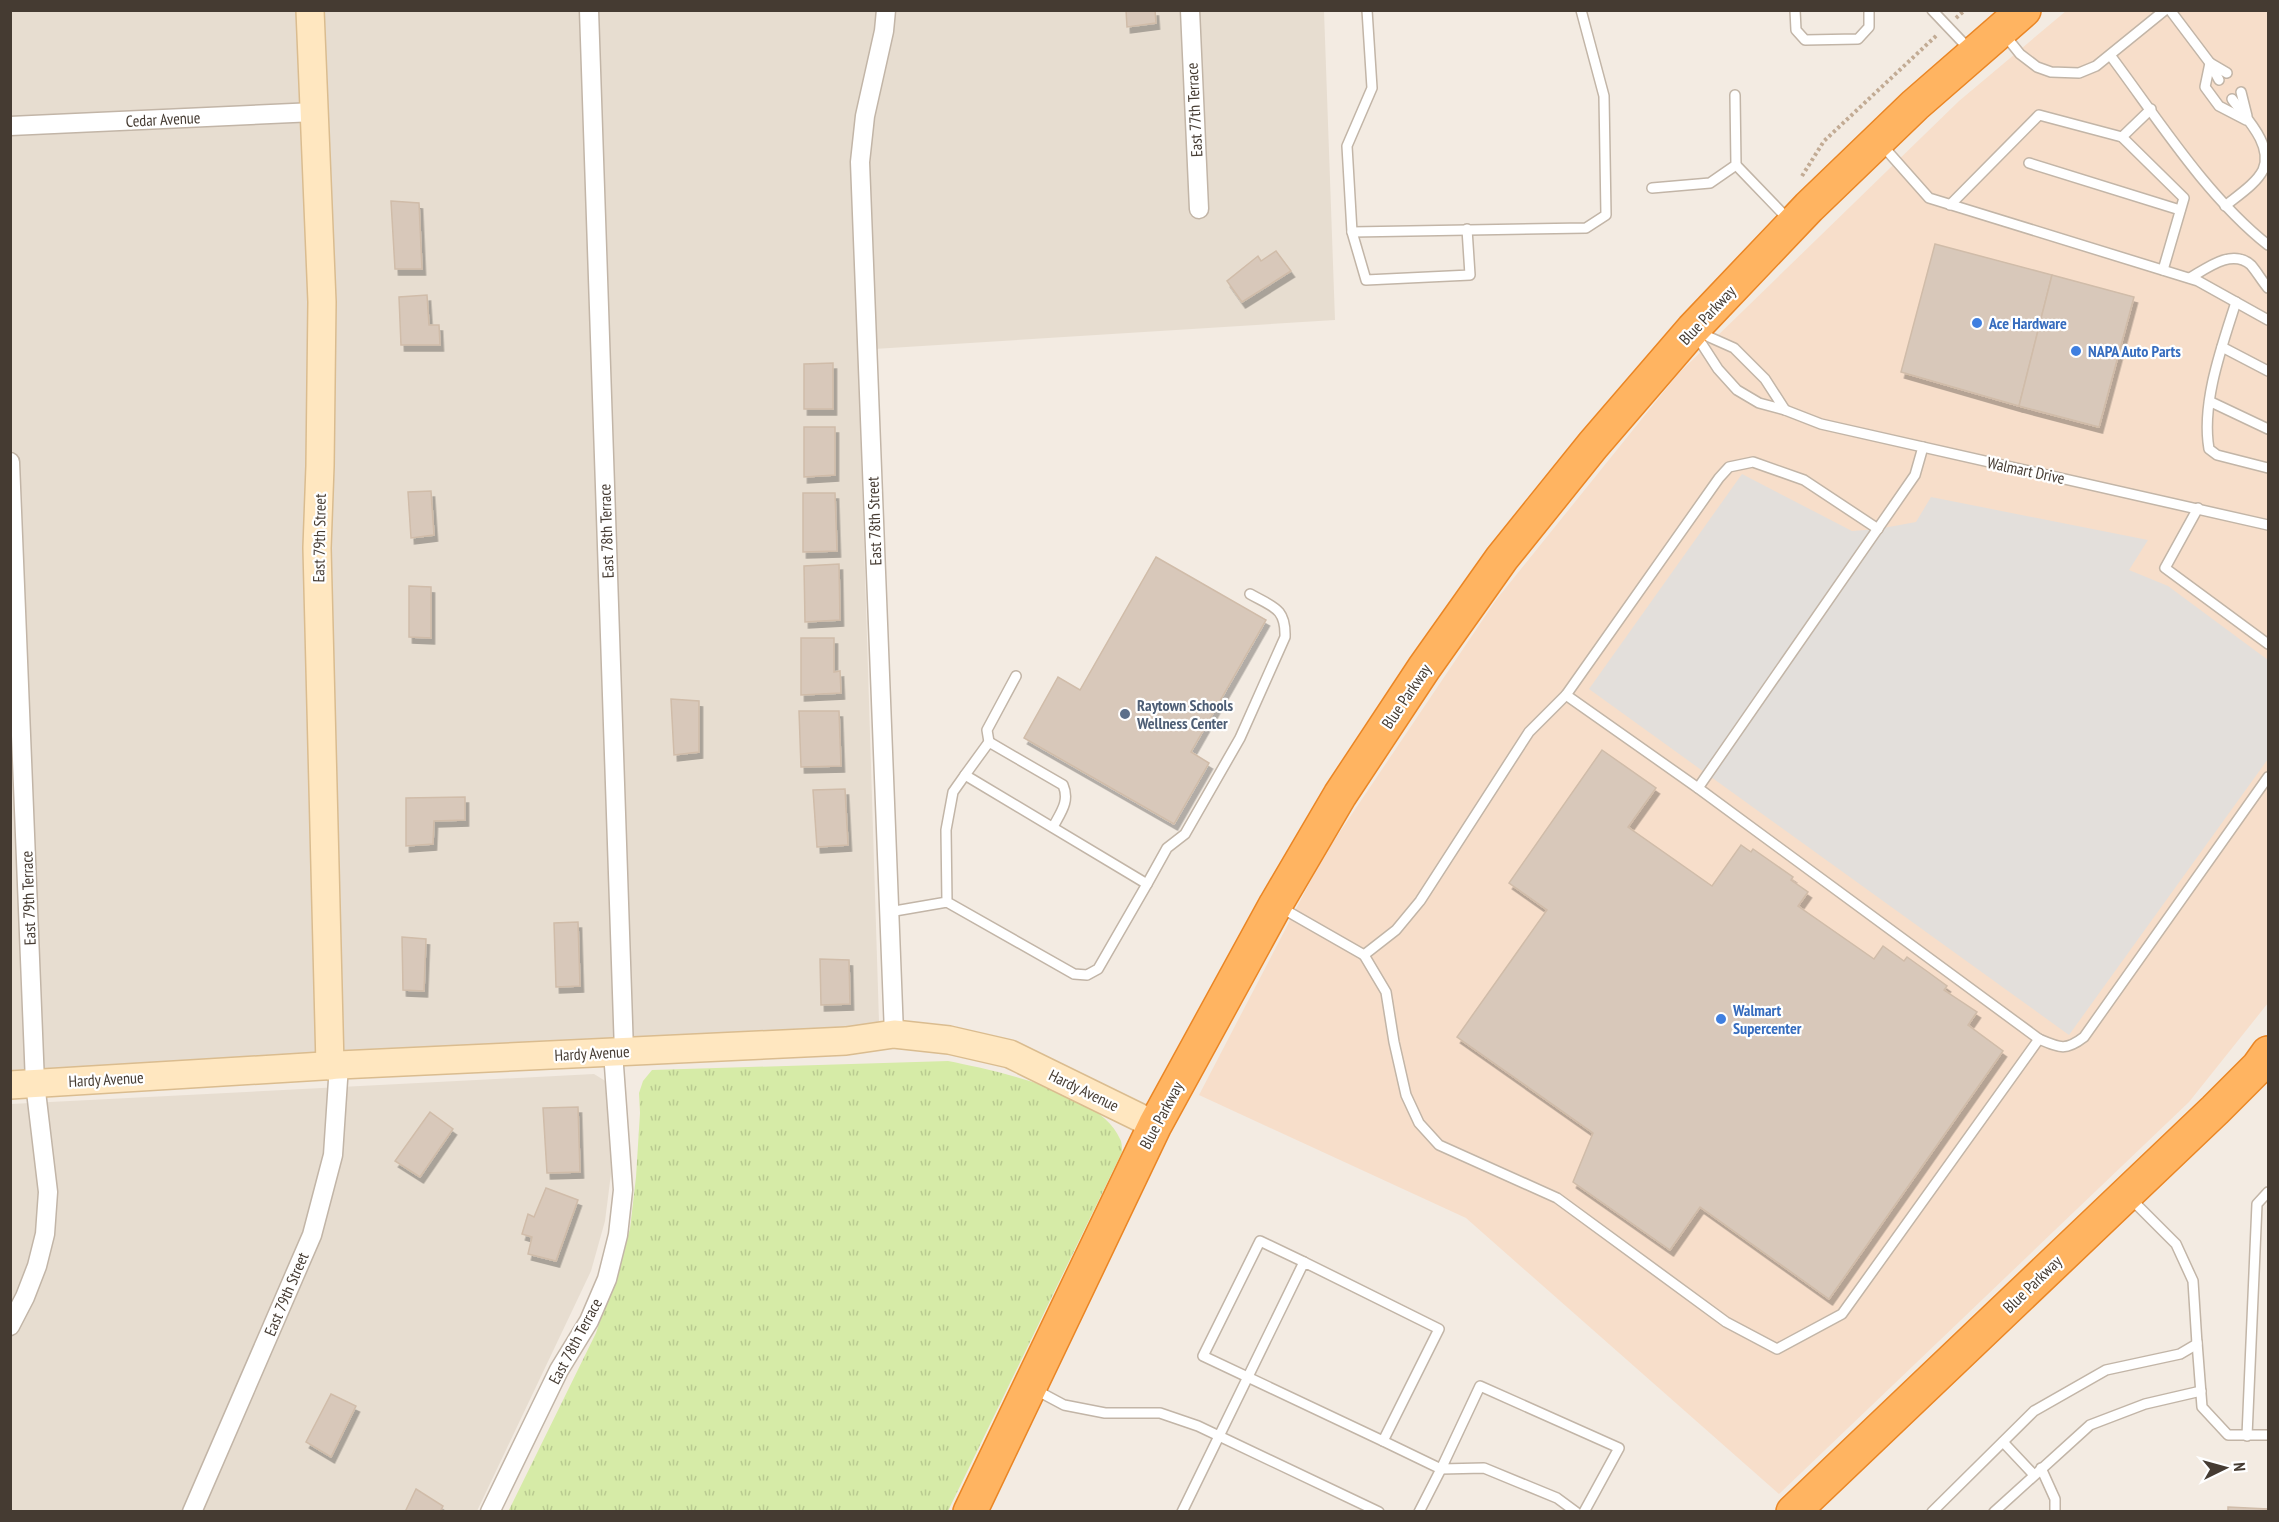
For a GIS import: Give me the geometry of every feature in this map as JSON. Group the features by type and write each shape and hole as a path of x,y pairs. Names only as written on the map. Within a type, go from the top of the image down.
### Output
{"highway":[{"name":"Blue Parkway","path":"970,1512 1155,1125 1276,904 1340,795 1424,668 1502,558 1593,445 1693,329 1793,224 1878,141 2012,20"},
{"name":"Blue Parkway","path":"1793,1512 2222,1103 2268,1053"}],"street":[{"name":"East 79th Street","path":"192,1512 312,1235 333,1155 335,1065 317,548 322,302 310,10"},
{"name":"East 78th Terrace","path":"490,1512 559,1370 589,1321 607,1279 618,1235 623,1190 589,10"},
{"name":"East 78th Street","path":"886,10 884,31 865,116 860,162 894,1034"},
{"name":"East 77th Terrace","path":"1190,10 1199,209"},
{"name":"Cedar Avenue","path":"10,126 315,112"},
{"name":"East 79th Terrace","path":"10,462 23,1084 48,1192 45,1234 37,1266 10,1326"},
{"name":"Hardy Avenue","path":"23,1084 335,1065 846,1041 894,1034 950,1040 1010,1054 1155,1125"}],"lane":[{"path":"1367,10 1372,88 1347,146 1352,232 1366,280 1470,274 1467,229"},
{"path":"1352,232 1586,228 1606,215 1604,96 1581,10"},
{"path":"1795,10 1796,30 1805,40 1858,39 1869,27 1869,10"},
{"path":"1932,10 1973,54"},
{"path":"2012,20 2020,54 2037,67 2051,72 2079,73 2096,66 2168,10 2210,63 2219,80"},
{"path":"2110,55 2225,206 2246,228 2268,245"},
{"path":"2210,63 2227,73"},
{"path":"2210,63 2205,87 2219,106 2248,120"},
{"path":"2241,92 2248,120"},
{"path":"1735,95 1736,165 1793,224"},
{"path":"2225,206 2262,170 2265,158 2263,143 2232,99"},
{"path":"2122,137 2151,109"},
{"path":"1950,205 2039,115 2122,137 2184,198 2163,270"},
{"path":"1878,141 1929,198 2190,278 2268,320"},
{"path":"2029,162 2180,210"},
{"path":"1652,188 1710,183 1736,165"},
{"path":"2190,278 2228,258 2241,259 2251,266 2268,288"},
{"path":"2236,302 2216,368 2207,429 2209,449 2217,455 2268,468"},
{"path":"1693,329 1734,348 1765,379 1785,410"},
{"name":"Walmart Drive","path":"1693,329 1718,369 1737,390 1759,403 1821,424 2268,525"},
{"path":"2222,347 2268,371"},
{"path":"2211,402 2268,429"},
{"path":"1698,788 1915,475 1923,447"},
{"path":"1364,955 1396,930 1420,901 1529,732 1566,695 1729,467 1753,462 1804,480 1878,530"},
{"path":"2198,508 2165,568 2268,644"},
{"path":"889,912 947,902 1074,974 1087,975 1098,969 1167,848 1185,834 1240,738 1285,637 1285,622 1280,612 1251,594"},
{"path":"947,902 946,830 953,792 988,742 987,730 1016,676"},
{"path":"1566,695 1698,788 2039,1040 2058,1047 2072,1046 2084,1037 2268,777"},
{"path":"988,742 1063,785 1066,801 1053,827"},
{"path":"965,775 1147,884"},
{"path":"1276,904 1364,955 1386,992 1406,1095 1419,1123 1439,1145 1557,1198 1726,1322 1777,1349 1842,1314 2039,1040"},
{"path":"2247,1436 2257,1204 2268,1192"},
{"path":"2126,1194 2176,1244 2193,1281 2202,1407 2228,1435 2268,1435"},
{"path":"1383,1441 1439,1329 1260,1241 1203,1356 1441,1469 1484,1468 1557,1498 1576,1512"},
{"path":"1182,1512 1304,1262"},
{"path":"1932,1512 2034,1412 2106,1371 2180,1354 2197,1342"},
{"path":"1030,1386 1064,1405 1105,1413 1160,1413 1198,1426 1379,1512"},
{"path":"1419,1512 1480,1386 1619,1448 1584,1512"},
{"path":"1994,1512 2090,1425 2145,1404 2201,1391"},
{"path":"2003,1442 2037,1471 2055,1499 2055,1512"}],"path":[{"path":"1800,179 1824,141 1934,38"}],"shaded area":[{"path":"11,11 1324,11 1335,320 858,350 879,1022 872,1029 11,1078"},
{"path":"2066,11 2268,11 2268,1003 2189,1102 1779,1494 1466,1218 1199,1095 1323,857 1496,600 1678,374 1959,101"},
{"path":"1742,474 1852,531 1916,522 1931,497 2148,540 2129,570 2168,586 2268,660 2268,759 2069,1035 1589,689"},
{"path":"594,1074 607,1082 612,1166 605,1221 591,1271 477,1511 11,1512 11,1104"}],"green space":[{"path":"948,1061 1017,1077 1069,1096 1091,1108 1109,1123 1121,1140 1122,1152 948,1511 508,1512 596,1333 630,1229 636,1177 639,1093 643,1081 652,1070"}],"building":[{"path":"1126,10 1155,10 1156,23 1127,27"},
{"path":"391,201 419,203 422,269 395,269"},
{"name":"Ace Hardware","path":"1935,244 2052,275 2019,406 1901,372"},
{"path":"1276,251 1291,271 1242,302 1227,281 1258,256 1261,261"},
{"name":"NAPA Auto Parts","path":"2052,275 2134,297 2099,427 2019,406"},
{"path":"427,295 429,325 439,325 440,345 401,345 399,297"},
{"path":"833,363 833,409 804,409 804,364"},
{"path":"804,427 835,427 835,475 804,477"},
{"path":"431,491 434,535 411,538 408,492"},
{"path":"803,493 835,493 837,551 803,552"},
{"name":"Raytown Schools Wellness Center","path":"1156,557 1266,620 1191,752 1209,763 1174,824 1024,738 1058,677 1080,690"},
{"path":"839,564 840,620 805,622 804,566"},
{"path":"409,586 431,587 431,638 409,637"},
{"path":"801,638 834,638 834,672 840,671 841,693 801,695"},
{"path":"671,699 699,701 699,752 674,755"},
{"path":"799,711 839,711 841,766 801,767"},
{"name":"Walmart Supercenter","path":"1602,750 1656,788 1628,827 1712,886 1741,845 1751,852 1753,849 1793,877 1791,880 1808,892 1798,906 1874,959 1883,946 1904,961 1907,957 1947,986 1944,990 1977,1012 1968,1025 2003,1051 1829,1299 1700,1207 1670,1250 1573,1182 1593,1133 1457,1037 1547,910 1509,883"},
{"path":"845,789 848,845 817,847 813,790"},
{"path":"465,797 465,820 434,821 433,844 406,846 406,798"},
{"path":"578,922 580,986 556,987 554,923"},
{"path":"402,937 426,939 424,991 403,990"},
{"path":"820,959 849,960 850,1004 821,1005"},
{"path":"578,1107 580,1172 547,1173 543,1108"},
{"path":"430,1112 453,1129 420,1177 395,1161"},
{"path":"546,1188 578,1200 556,1261 528,1254 532,1237 522,1234 528,1214 534,1217"},
{"path":"331,1394 356,1406 331,1457 306,1442"},
{"path":"416,1489 443,1506 440,1512 405,1512"},
{"path":"2228,1507 2268,1509 2268,1512 2228,1512"}],"place":[{"name":"Ace Hardware","path":"1977,323"},
{"name":"NAPA Auto Parts","path":"2076,351"},
{"name":"Raytown Schools Wellness Center","path":"1125,714"},
{"name":"Walmart Supercenter","path":"1721,1019"}]}
